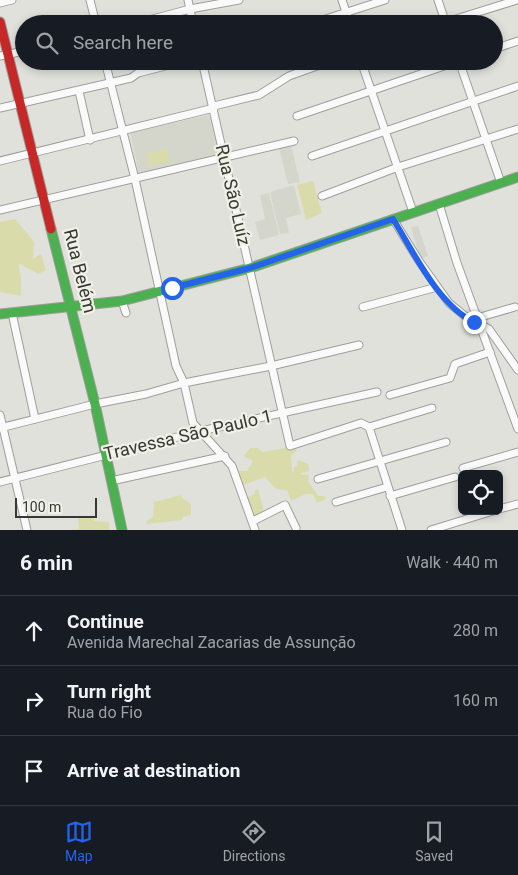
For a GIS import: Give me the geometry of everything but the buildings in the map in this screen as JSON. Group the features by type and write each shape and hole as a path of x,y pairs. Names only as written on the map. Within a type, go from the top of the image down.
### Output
{"main road":[{"name":"Rua Belém","path":"0,22 4,56 21,104 72,307 122,530"},
{"path":"0,314 122,301 250,268 518,177"}],"street":[{"path":"0,3 12,0"},
{"path":"90,0 94,15"},
{"path":"188,0 191,15"},
{"path":"168,15 239,0"},
{"path":"342,0 347,15"},
{"path":"337,15 385,0"},
{"path":"438,0 442,15"},
{"path":"469,15 517,0"},
{"path":"503,46 518,41"},
{"path":"106,70 135,179 176,366 184,383 193,422 225,456 238,478 255,530"},
{"path":"0,108 131,78 138,73 150,70"},
{"name":"Rua São Luíz","path":"204,70 271,366 284,412 290,446 361,423 369,427"},
{"path":"0,161 123,132 258,95 289,76 306,70"},
{"path":"365,70 413,212"},
{"path":"296,116 433,70"},
{"path":"462,70 501,183"},
{"path":"312,156 518,86"},
{"path":"79,90 90,140"},
{"path":"322,196 398,167 518,129"},
{"path":"0,210 294,141"},
{"path":"439,204 518,430"},
{"path":"393,219 437,287 459,312 478,320 489,329 518,370"},
{"path":"363,307 437,287"},
{"path":"122,301 126,313"},
{"path":"478,320 515,307"},
{"path":"12,312 36,419"},
{"path":"1,427 95,404 146,394 184,383 271,366 359,345"},
{"path":"390,396 450,378 455,364 490,352"},
{"name":"Travessa São Paulo 1","path":"0,482 201,431 377,392"},
{"path":"402,530 369,427 432,408"},
{"path":"0,415 1,427 27,530"},
{"path":"318,479 446,442"},
{"path":"462,468 518,452"},
{"path":"111,481 225,456"},
{"path":"390,496 455,477"},
{"path":"336,502 387,487"},
{"path":"253,521 285,504 296,528"},
{"path":"503,508 518,504"},
{"path":"431,530 480,515"}],"shaded area":[{"path":"209,115 219,156 139,174 130,132"},
{"path":"291,145 300,182 288,184 279,148"},
{"path":"294,185 301,214 286,218 289,233 280,234 270,192"},
{"path":"269,193 279,235 260,240 255,222 265,219 260,195"},
{"path":"418,226 428,256 420,259 411,227"}],"green space":[{"path":"167,149 170,162 149,166 146,154"},
{"path":"313,181 322,213 306,220 297,185"},
{"path":"15,219 34,242 33,259 41,254 46,270 38,274 18,263 21,279 21,296 0,292 0,222"},
{"path":"297,446 296,452 291,455 292,471 294,472 294,467 297,466 298,460 308,464 309,471 299,474 309,475 308,481 318,496 324,496 326,499 317,503 313,494 306,494 291,501 287,490 276,489 265,477 243,485 237,471 247,471 253,461 244,456 250,448 258,448 262,452"},
{"path":"258,489 264,512 253,519 247,497 255,494 255,490"},
{"path":"182,495 182,498 191,504 191,515 183,517 182,520 146,524 148,519 153,517 154,502"},
{"path":"94,515 94,521 109,522 110,530 70,530 79,529 78,518"}],"traffic: fast":[{"path":"0,314 122,301 250,268 518,177"},
{"path":"51,229 95,404 122,530"}],"traffic: jam":[{"path":"0,22 51,229"}],"route":[{"path":"172,288 250,268 393,219 419,261 449,303 474,322"}]}
